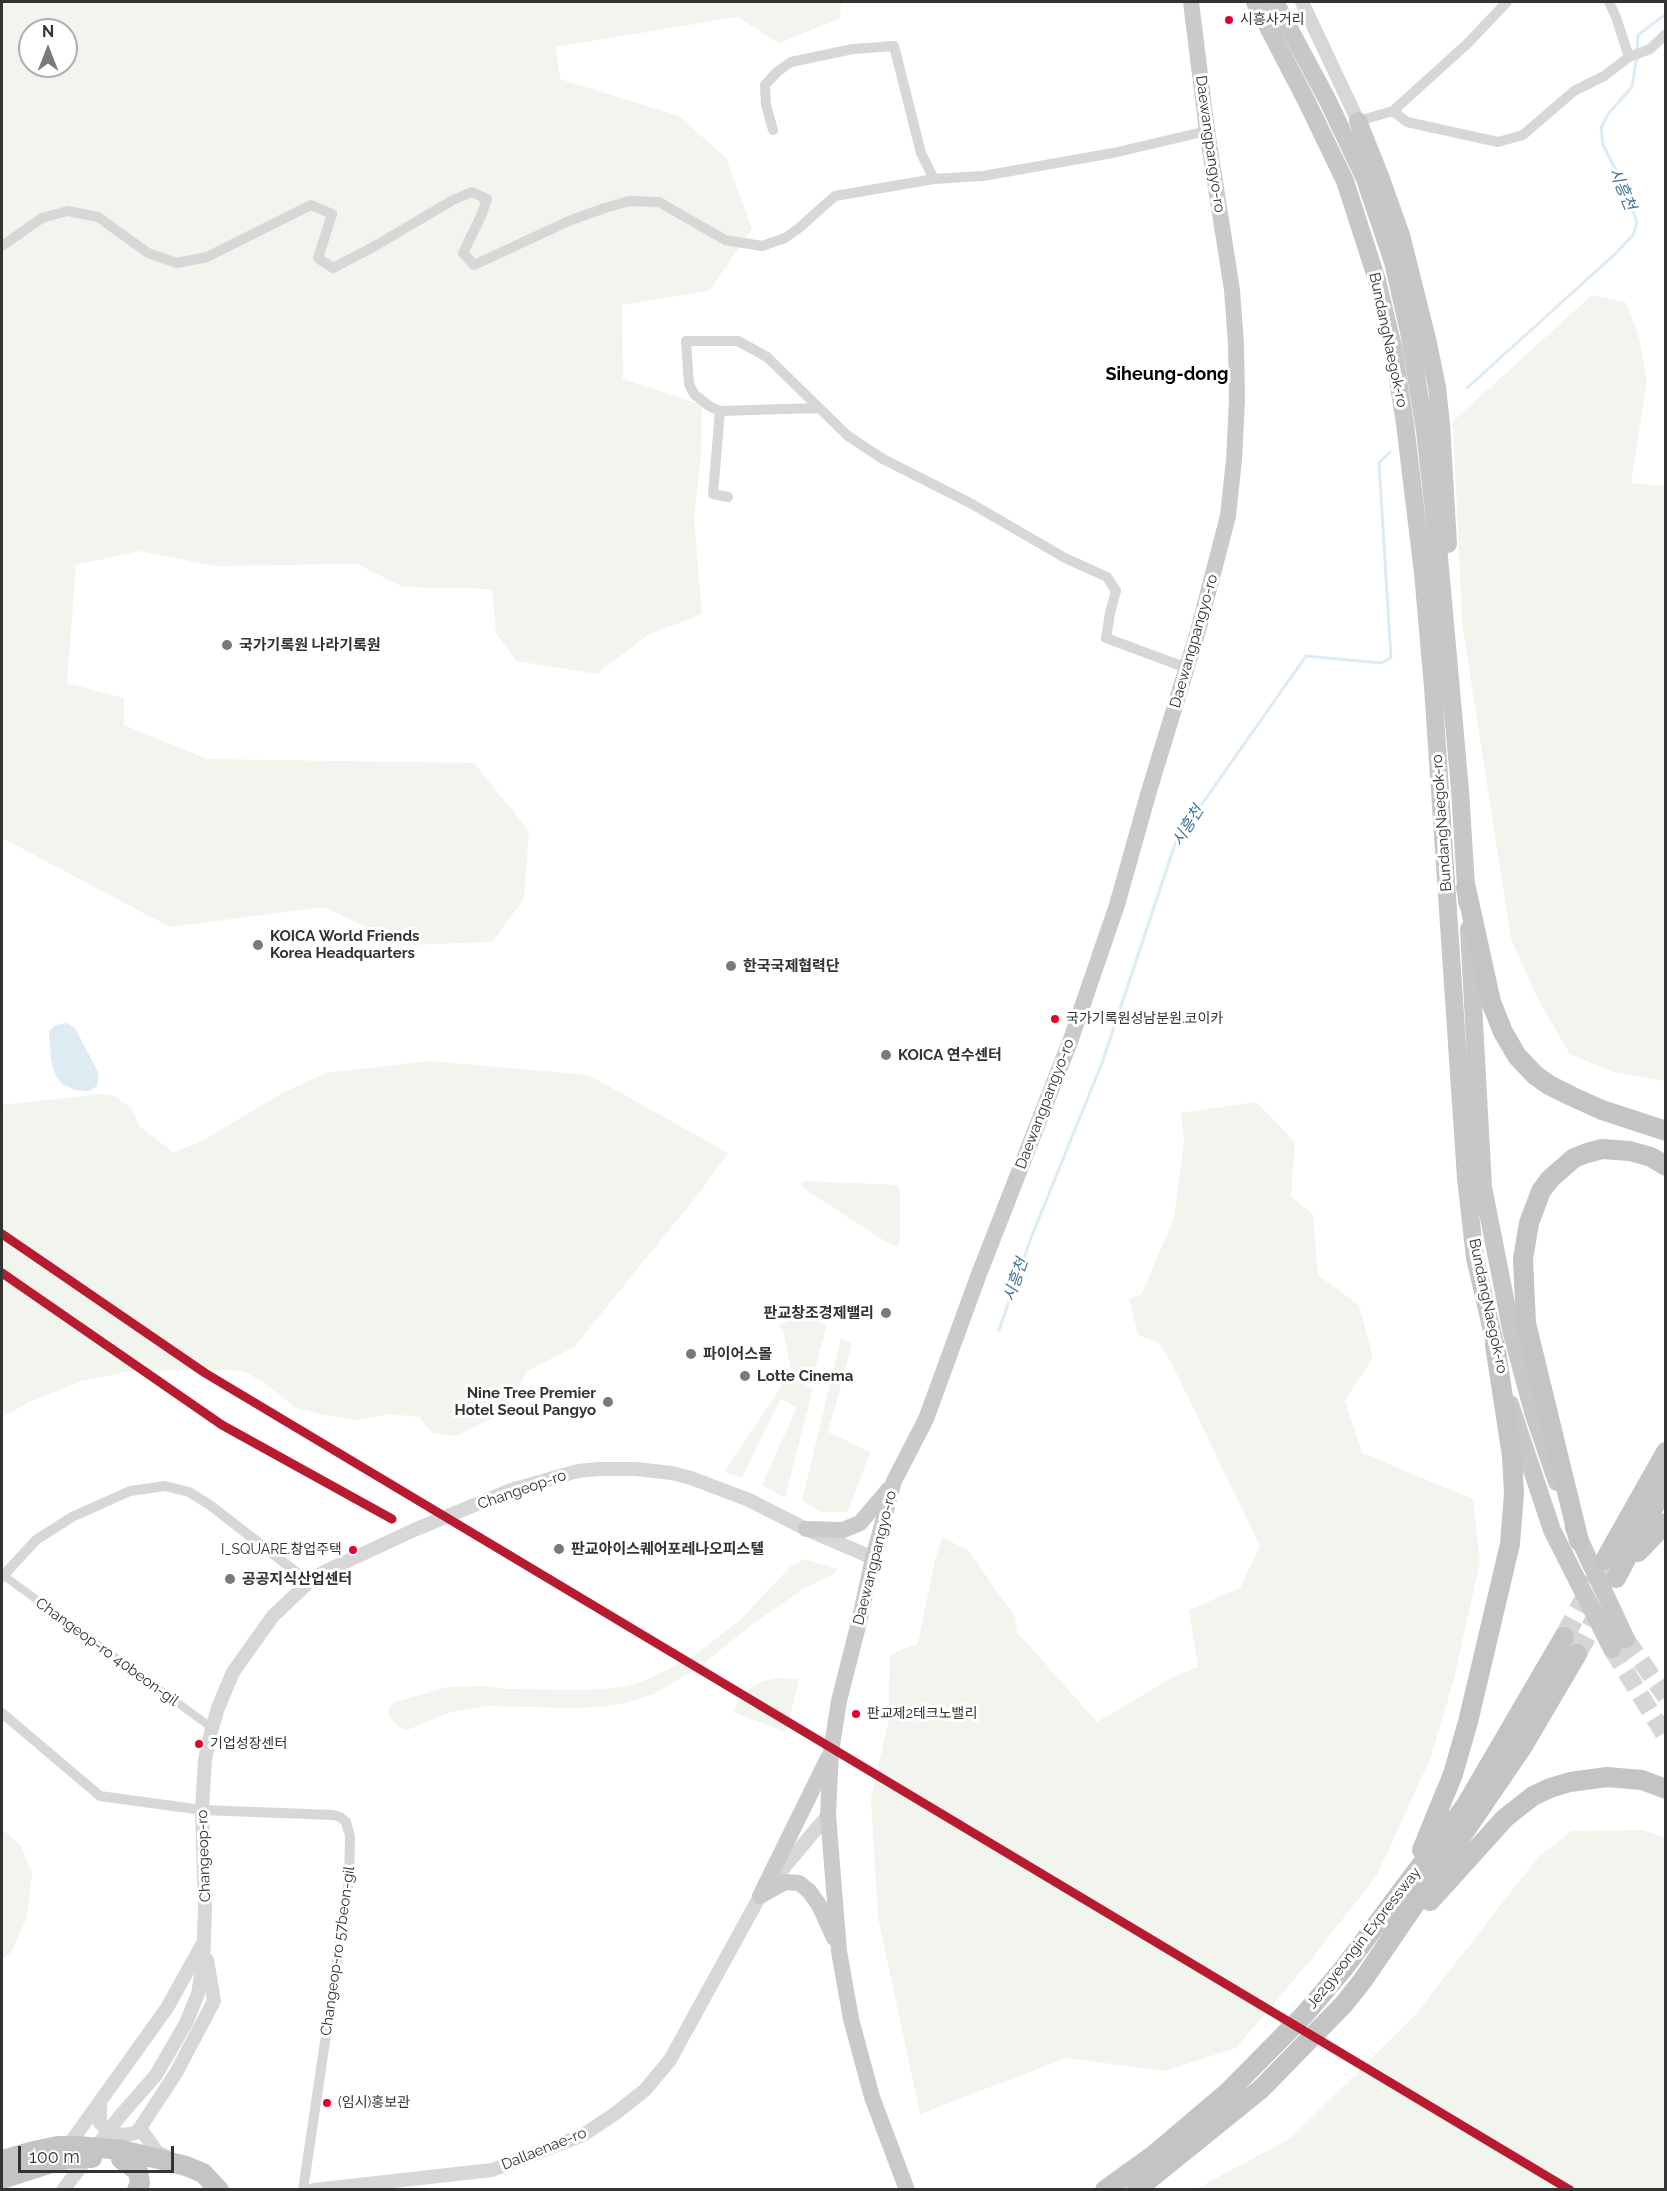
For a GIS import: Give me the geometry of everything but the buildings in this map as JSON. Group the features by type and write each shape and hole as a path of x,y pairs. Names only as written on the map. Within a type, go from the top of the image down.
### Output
{"highway":[{"name":"BundangNaegok-ro","path":"1255,2 1345,181 1377,280 1393,347 1405,424 1427,619 1466,1178 1475,1258 1511,1409 1552,1530 1619,1644 1533,1412 1518,1356 1483,1187 1460,790 1425,431 1409,332 1393,262 1365,179 1327,99 1275,2"},
{"path":"1358,121 1401,235 1437,387 1448,547 1441,584"},
{"path":"1466,888 1491,1002 1503,1032 1517,1056 1535,1075 1570,1096 1602,1110 1665,1131"},
{"path":"1579,1541 1526,1323 1523,1259 1528,1222 1541,1191 1550,1179 1574,1158 1602,1149 1630,1151 1651,1157 1665,1166"},
{"path":"1383,1919 1419,1857 1453,1774 1507,1561 1512,1519 1513,1476 1510,1434 1495,1345"},
{"path":"1615,1569 1664,1453"},
{"path":"1615,1569 1665,1484"},
{"path":"1615,1569 1665,1523"},
{"name":"Je2gyeongin Expressway","path":"1106,2190 1155,2154 1227,2092 1327,1990 1383,1919 1466,1805 1564,1637"},
{"name":"Je2gyeongin Expressway","path":"1136,2190 1261,2089 1344,2004 1381,1954 1523,1746 1577,1654"},
{"path":"1381,1954 1505,1818 1533,1796 1570,1782 1599,1778 1624,1777 1642,1780 1665,1789"},
{"path":"2,2160 46,2148 68,2146 122,2150 185,2166 203,2173 219,2190"},
{"path":"2,2179 74,2158 121,2159 134,2160 187,2174 214,2190"},
{"path":"121,2159 138,2171 140,2183 137,2190"}],"main road":[{"name":"Daewangpangyo-ro","path":"907,2190 872,2097 851,2019 839,1951 828,1815 831,1752 839,1701 894,1481 926,1419 979,1274 1071,1039 1117,906 1187,668 1228,516 1237,400 1236,344 1232,290 1207,131 1191,2"},
{"path":"806,1529 843,1530 860,1523 894,1481"},
{"path":"760,1896 831,1752"},
{"path":"760,1896 785,1882 799,1883 809,1891 819,1905 839,1951"}],"street":[{"path":"1302,2 1358,121 1393,111 1468,43 1507,2"},
{"path":"1609,2 1630,57"},
{"path":"1393,111 1407,122 1498,142 1523,135 1574,92 1604,76 1630,57 1650,49 1665,34"},
{"path":"773,130 766,105 765,85 791,62 853,49 894,46 921,153 934,179"},
{"path":"2,246 42,218 68,211 98,217 148,253 177,263 207,257 311,206 332,214 318,258 333,268 453,200 472,192 487,199 463,253 474,265 602,208 629,201 658,202 725,240 762,246 785,238 800,228 835,196 934,179 983,176 1113,153 1207,131"},
{"path":"818,408 720,411 709,406 694,394 689,384 686,341 738,341 768,357 848,436 883,459 972,504 1065,558 1107,577 1116,591 1106,638 1187,668"},
{"path":"720,411 713,494 728,497"},
{"name":"Changeop-ro","path":"204,1940 202,1810 205,1759 218,1708 233,1672 273,1616 309,1582 326,1571 511,1490 578,1471 636,1469 672,1473 749,1500 806,1529 873,1558"},
{"name":"Changeop-ro 40beon-gil","path":"212,1728 2,1576 36,1540 72,1517 130,1491 165,1486 182,1490 210,1505 309,1582"},
{"path":"2,1713 99,1795 202,1810"},
{"name":"Changeop-ro 57beon-gil","path":"202,1810 333,1815 340,1817 349,1827 351,1858 349,1880 303,2190"},
{"name":"Dallaenae-ro","path":"314,2190 492,2170 583,2135 600,2124 645,2090 670,2060 760,1896 828,1815"},
{"path":"68,2146 167,2008 204,1940"},
{"path":"63,2190 120,2116 156,2075 186,2024 198,1994 204,1940"},
{"path":"100,2101 100,2123 110,2132 124,2135 135,2133 176,2073 213,2001 204,1940"},
{"path":"140,2128 157,2152 185,2166"}],"shaded area":[{"path":"2,2 841,2 840,18 779,43 737,17 556,47 560,79 679,116 726,158 752,229 709,291 622,305 623,379 702,405 701,455 694,518 702,614 648,635 597,674 516,661 496,633 492,589 403,587 357,564 216,566 139,551 76,565 67,683 124,698 124,725 207,759 474,763 529,831 524,899 492,942 403,945 324,907 170,927 2,838"},
{"path":"1592,295 1625,302 1638,333 1647,381 1631,483 1665,486 1665,1081 1613,1072 1570,1054 1539,1001 1511,939 1462,623 1453,421"},
{"path":"66,1023 75,1028 99,1074 97,1086 89,1091 75,1090 62,1084 56,1076 51,1061 49,1031 56,1025"},
{"path":"429,1061 589,1075 728,1153 700,1192 574,1347 527,1371 507,1408 491,1419 456,1436 433,1433 419,1417 389,1414 359,1420 323,1415 294,1407 265,1383 245,1372 181,1370 132,1371 82,1381 31,1401 2,1417 2,1105 100,1094 115,1096 131,1108 140,1127 173,1152 196,1144 285,1092 326,1073"},
{"path":"1256,1102 1295,1142 1291,1197 1313,1214 1318,1275 1359,1305 1373,1358 1345,1400 1362,1453 1473,1499 1480,1562 1454,1679 1431,1757 1377,1875 1309,1962 1236,2048 1165,2071 1066,2058 920,2114 878,1918 871,1798 888,1724 890,1655 918,1643 935,1560 942,1538 967,1549 1015,1617 1017,1632 1097,1722 1175,1676 1198,1667 1189,1610 1240,1588 1260,1546 1173,1366 1160,1344 1138,1335 1129,1299 1142,1294 1174,1218 1184,1141 1181,1113"},
{"path":"804,1181 898,1185 900,1190 900,1241 898,1246 891,1245 806,1190 802,1185"},
{"path":"806,1312 826,1325 815,1369 809,1380 791,1369 783,1330 778,1326"},
{"path":"841,1338 852,1344 828,1432 870,1452 848,1512 821,1512 802,1501"},
{"path":"789,1375 813,1389 785,1498 762,1485 797,1407 780,1399 742,1478 724,1472"},
{"path":"804,1559 838,1569 833,1575 806,1587 753,1624 694,1671 654,1694 626,1703 601,1707 486,1706 451,1712 407,1730 395,1724 389,1715 389,1709 395,1702 448,1687 588,1690 623,1687 644,1681 691,1658 740,1620 790,1567"},
{"path":"778,1678 799,1679 786,1732 733,1712 747,1690 763,1681"},
{"path":"2,1829 21,1846 32,1873 27,1917 12,1951 2,1960"},
{"path":"1643,1830 1665,1838 1665,2189 1196,2189 1291,2138 1415,2015 1538,1857 1572,1831"}],"waterway":[{"name":"시흥천","path":"1637,50 1638,35 1666,14"},
{"name":"시흥천","path":"1467,388 1614,255 1633,235 1637,223 1627,192 1603,145 1601,128 1608,114 1632,87 1637,56"},
{"name":"시흥천","path":"999,1330 1031,1238 1102,1063 1176,841 1306,656 1381,663 1391,658 1379,463 1390,452"}],"tunnel":[{"path":"1564,1637 1604,1563"},
{"path":"1577,1654 1602,1606"},
{"path":"1626,1639 1666,1697"},
{"path":"1612,1649 1666,1737"}],"transit line":[{"path":"2,1234 205,1373 1570,2190"},
{"path":"2,1273 222,1425 392,1519"}],"place":[{"name":"시흥사거리","path":"1229,20"},
{"name":"국가기록원 나라기록원","path":"227,645"},
{"name":"KOICA World Friends Korea Headquarters","path":"258,945"},
{"name":"한국국제협력단","path":"731,966"},
{"name":"국가기록원성남분원.코이카","path":"1055,1019"},
{"name":"KOICA 연수센터","path":"886,1055"},
{"name":"판교창조경제밸리","path":"886,1313"},
{"name":"파이어스몰","path":"691,1354"},
{"name":"Lotte Cinema","path":"745,1376"},
{"name":"Nine Tree Premier Hotel Seoul Pangyo","path":"608,1402"},
{"name":"판교아이스퀘어포레나오피스텔","path":"559,1549"},
{"name":"I_SQUARE.창업주택","path":"353,1550"},
{"name":"공공지식산업센터","path":"230,1579"},
{"name":"판교제2테크노밸리","path":"856,1714"},
{"name":"기업성장센터","path":"199,1744"},
{"name":"(임시)홍보관","path":"327,2103"}],"district":[{"name":"Siheung-dong","path":"1167,375"}]}
